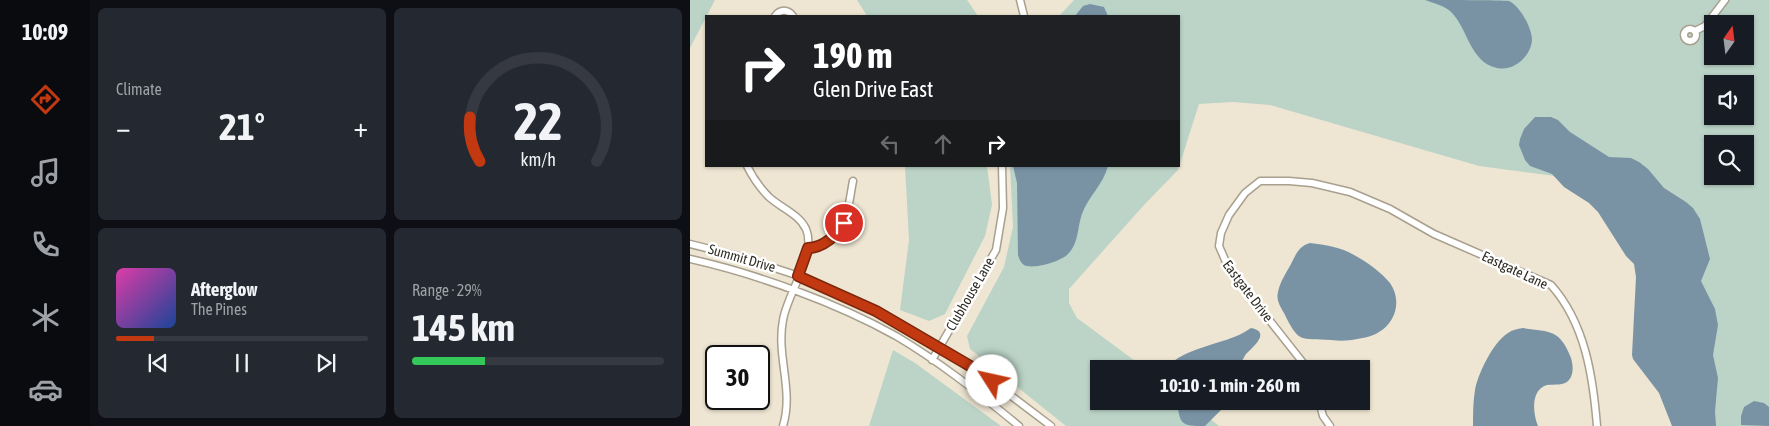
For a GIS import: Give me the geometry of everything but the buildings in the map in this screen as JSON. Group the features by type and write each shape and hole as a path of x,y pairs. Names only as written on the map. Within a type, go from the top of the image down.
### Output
{"street":[{"path":"1020,0 1024,15"},
{"path":"1694,32 1705,26 1724,0"},
{"path":"776,15 784,10 792,15"},
{"path":"747,167 759,187 768,196 798,218 805,226 808,237 808,248 785,310 781,336 788,394 783,426"},
{"name":"Clubhouse Lane","path":"932,360 996,250 1003,208 1002,167"},
{"path":"808,248 816,248 840,231 844,223 853,181"},
{"name":"Eastgate Drive","path":"1301,360 1229,269 1219,246 1226,220 1236,203 1260,181 1312,183 1350,192 1372,200"},
{"name":"Eastgate Lane","path":"1372,200 1434,234 1533,275 1551,285 1562,296 1574,317 1587,354 1597,426"},
{"name":"Summit Drive","path":"690,244 738,256 798,276 876,311 977,370 1051,426"},
{"name":"Summit Drive","path":"690,259 749,275 793,290 895,336 984,397 1019,426"},
{"path":"1321,410 1330,426"}],"green space":[{"path":"690,0 715,0 707,15 705,15 705,19 690,48"},
{"path":"857,0 967,0 977,15 866,15"},
{"path":"1074,0 1769,0 1769,426 1688,426 1694,304 1578,179 1479,166 1270,105 1233,102 1199,104 1180,164 1180,15 1060,15"},
{"path":"905,167 987,167 992,205 985,236 945,314 929,321 900,310 909,240"},
{"path":"1010,167 1179,167 1069,289 1069,303 1077,318 1134,360 1090,360 1090,410 1199,410 1219,426 1066,426 970,349 967,336 1004,267 1013,227"},
{"path":"893,350 915,363 1001,426 869,426"}],"water":[{"path":"1425,0 1509,1 1521,12 1530,30 1532,40 1529,52 1521,61 1510,68 1497,68 1488,64 1480,59 1450,11"},
{"path":"1090,4 1104,7 1108,15 1076,15 1083,6"},
{"path":"1535,117 1551,117 1558,120 1570,132 1609,157 1631,158 1639,162 1648,169 1664,188 1693,208 1700,219 1710,259 1701,281 1715,309 1718,325 1713,355 1718,378 1715,411 1716,426 1672,426 1659,393 1633,359 1632,355 1636,277 1634,264 1626,256 1598,212 1589,203 1564,187 1552,174 1530,166 1525,160 1519,145 1520,139 1524,129"},
{"path":"1013,167 1108,167 1080,219 1072,250 1065,257 1047,264 1024,265 1018,255 1017,183"},
{"path":"1310,243 1349,252 1369,264 1390,283 1396,296 1396,303 1393,317 1385,328 1371,336 1338,341 1306,339 1297,335 1280,305 1278,295 1282,281 1296,254 1300,248"},
{"path":"1251,328 1260,333 1259,340 1243,360 1176,360 1187,353 1236,336"},
{"path":"1523,328 1553,334 1563,342 1571,358 1573,369 1571,378 1564,383 1547,385 1538,392 1535,397 1534,409 1538,426 1473,426 1475,390 1487,359 1502,337 1511,331"},
{"path":"1754,401 1764,403 1769,407 1769,426 1741,425 1744,407"},
{"path":"1178,410 1221,410 1205,426 1186,424 1179,415"}],"route":[{"path":"844,223 840,231 829,240 816,248 808,248 798,276 876,311 977,370 992,381"}]}
